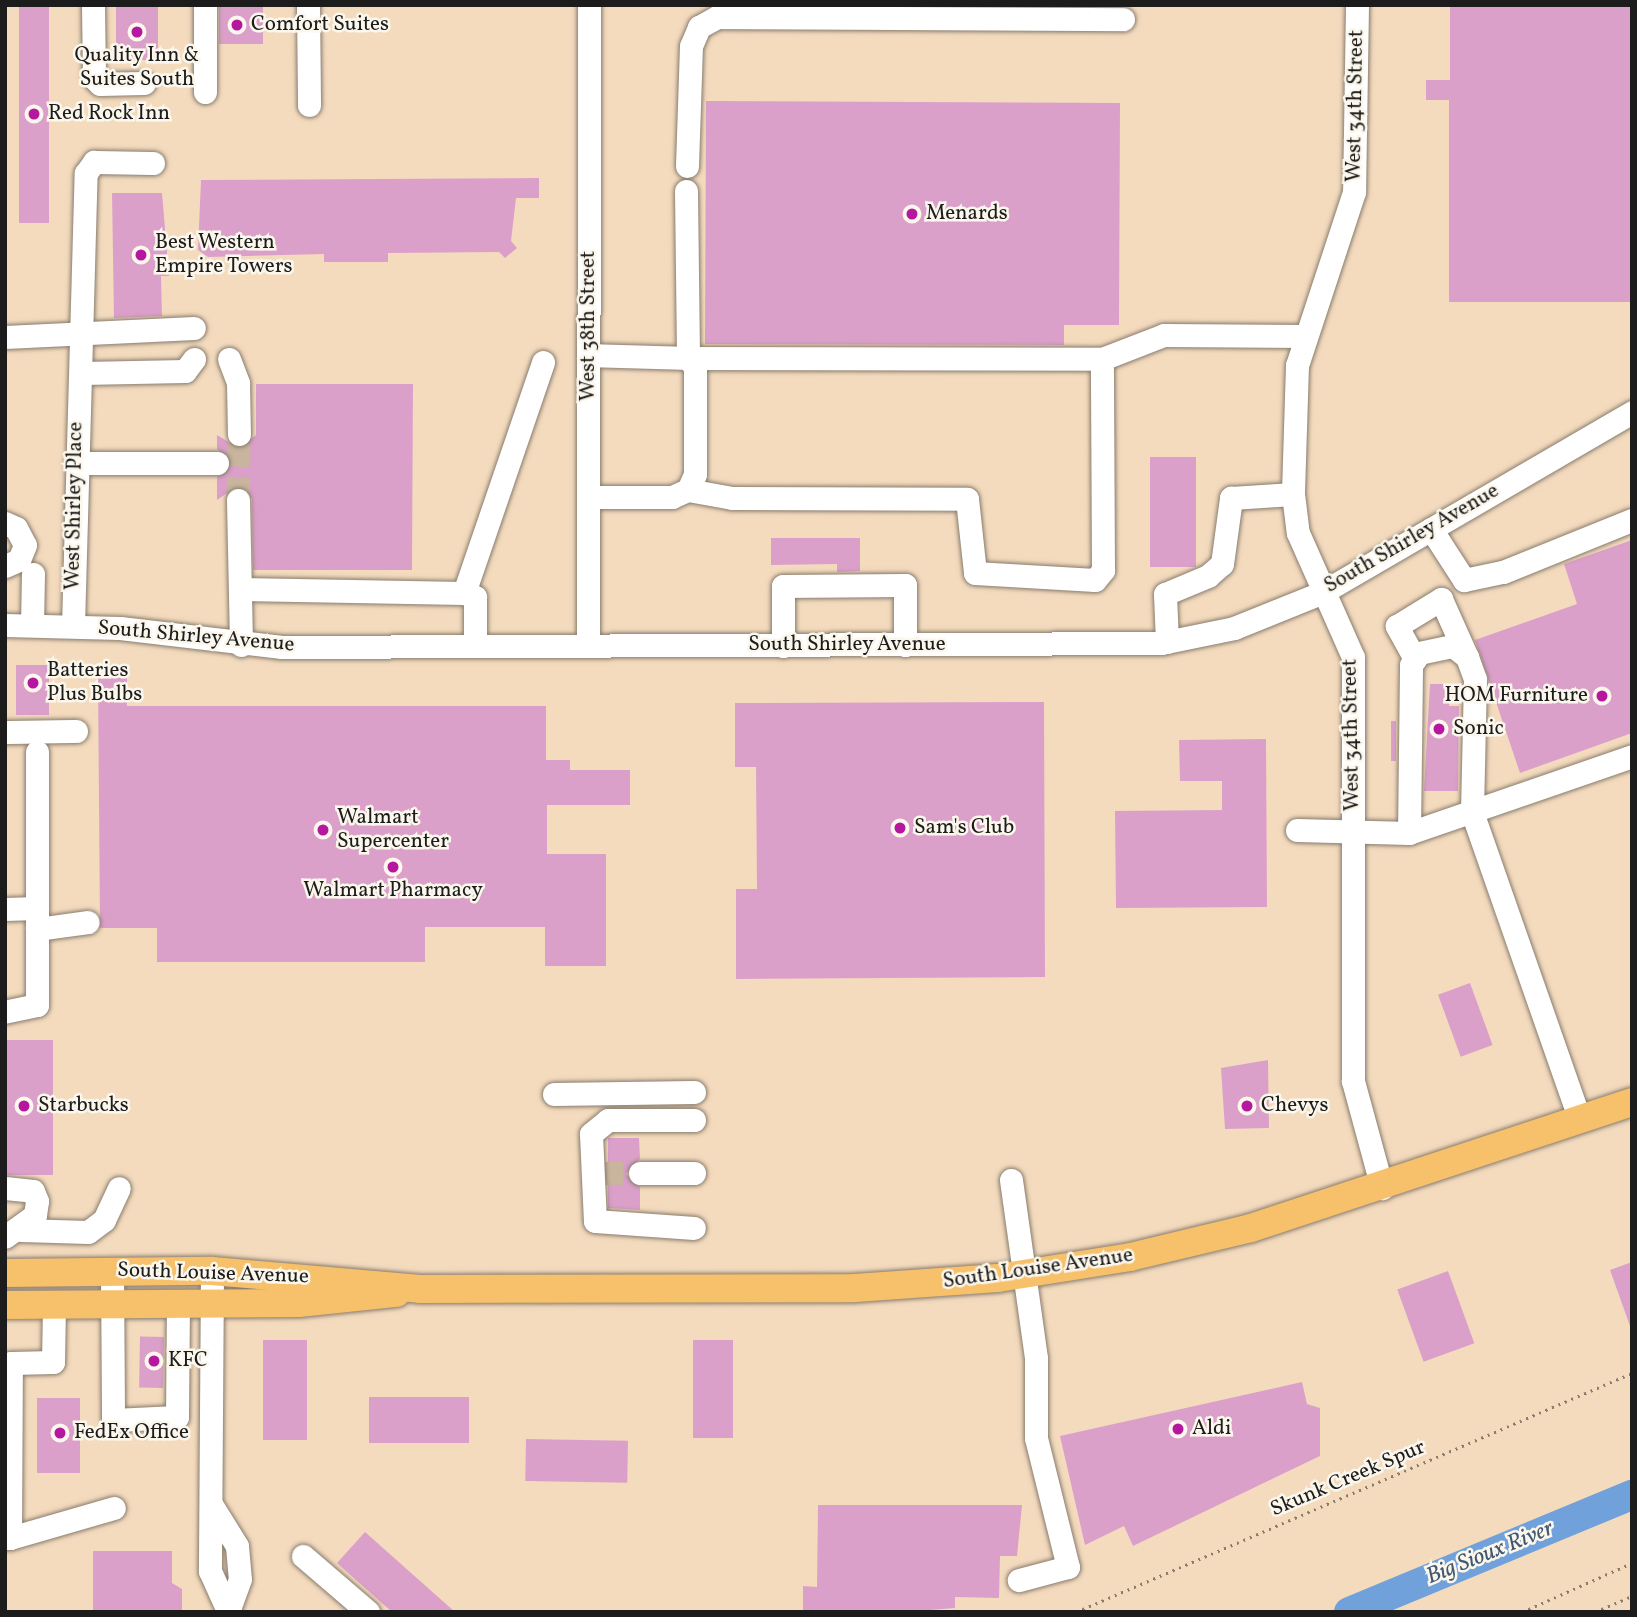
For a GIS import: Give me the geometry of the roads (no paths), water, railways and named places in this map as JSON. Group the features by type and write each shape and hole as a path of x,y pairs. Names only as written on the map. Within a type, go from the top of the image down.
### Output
{"main road":[{"name":"South Louise Avenue","path":"5,1273 212,1271 420,1289 842,1289 1027,1274 1170,1249 1382,1188 1632,1102"},
{"name":"South Louise Avenue","path":"5,1305 355,1301 420,1289"}],"street":[{"path":"93,5 94,78 100,84 144,83"},
{"path":"205,5 205,92"},
{"path":"308,5 309,105"},
{"name":"West 38th Street","path":"588,646 589,5"},
{"name":"West 34th Street","path":"1357,5 1354,192 1297,365 1293,494 1298,533 1353,657 1353,1081 1382,1188"},
{"path":"687,166 691,46 699,27 718,18 1123,19"},
{"name":"West Shirley Place","path":"73,626 86,173 94,162 153,163"},
{"path":"686,191 688,358 695,367 695,474 688,490"},
{"path":"5,337 194,328"},
{"path":"589,355 688,358 1102,359 1164,335 1305,336"},
{"path":"79,380 185,371 194,359"},
{"path":"229,359 238,383 239,434"},
{"path":"588,497 672,497 688,490 732,498 967,499 975,573 1094,580 1103,570 1102,359"},
{"path":"464,593 542,362"},
{"name":"South Shirley Avenue","path":"5,625 73,626 241,645 782,646 1167,642 1234,628 1323,592 1632,411"},
{"path":"76,463 216,463"},
{"path":"1167,642 1165,594 1208,576 1222,564 1231,498 1293,494"},
{"path":"238,500 241,645"},
{"path":"1430,529 1464,580 1503,572 1632,520"},
{"path":"5,558 5,526 16,528 25,545 19,560 5,566"},
{"path":"32,625 33,574"},
{"path":"782,646 782,586 905,585 905,645"},
{"path":"240,589 464,593 475,597 475,646"},
{"path":"1409,832 1415,659 1397,626 1441,599 1475,679 1472,811 1580,1120"},
{"path":"1415,659 1435,646 1453,646 1467,657"},
{"path":"5,732 76,731"},
{"path":"5,1012 26,1013 37,1005 37,752"},
{"path":"1297,830 1409,832 1632,756"},
{"path":"5,909 37,919 88,922"},
{"path":"554,1094 694,1092"},
{"path":"694,1120 598,1124 592,1134 596,1173 592,1214 601,1225 694,1228"},
{"path":"640,1173 694,1172"},
{"path":"1011,1180 1027,1274 1036,1437 1068,1567 1019,1580"},
{"path":"5,1188 33,1191 37,1201 35,1215 13,1234"},
{"path":"13,1234 88,1232 104,1220 119,1188"},
{"path":"111,1270 113,1420 177,1417 178,1304"},
{"path":"212,1271 210,1571 228,1611"},
{"path":"54,1305 60,1363 8,1364 8,1538 114,1508"},
{"path":"303,1556 368,1612"}],"waterway":[{"name":"Big Sioux River","path":"1349,1612 1632,1495"}],"tunnel":[{"path":"238,500 239,434"},
{"path":"600,1173 640,1173"}],"place":[{"name":"Comfort Suites","path":"237,25"},
{"name":"Quality Inn & Suites South","path":"137,32"},
{"name":"Red Rock Inn","path":"34,114"},
{"name":"Menards","path":"912,214"},
{"name":"Best Western Empire Towers","path":"141,255"},
{"name":"Batteries Plus Bulbs","path":"33,683"},
{"name":"HOM Furniture","path":"1602,696"},
{"name":"Sonic","path":"1439,729"},
{"name":"Sam's Club","path":"900,828"},
{"name":"Walmart Supercenter","path":"323,830"},
{"name":"Walmart Pharmacy","path":"393,867"},
{"name":"Starbucks","path":"24,1106"},
{"name":"Chevys","path":"1247,1106"},
{"name":"KFC","path":"154,1361"},
{"name":"Aldi","path":"1178,1429"},
{"name":"FedEx Office","path":"60,1433"}]}
